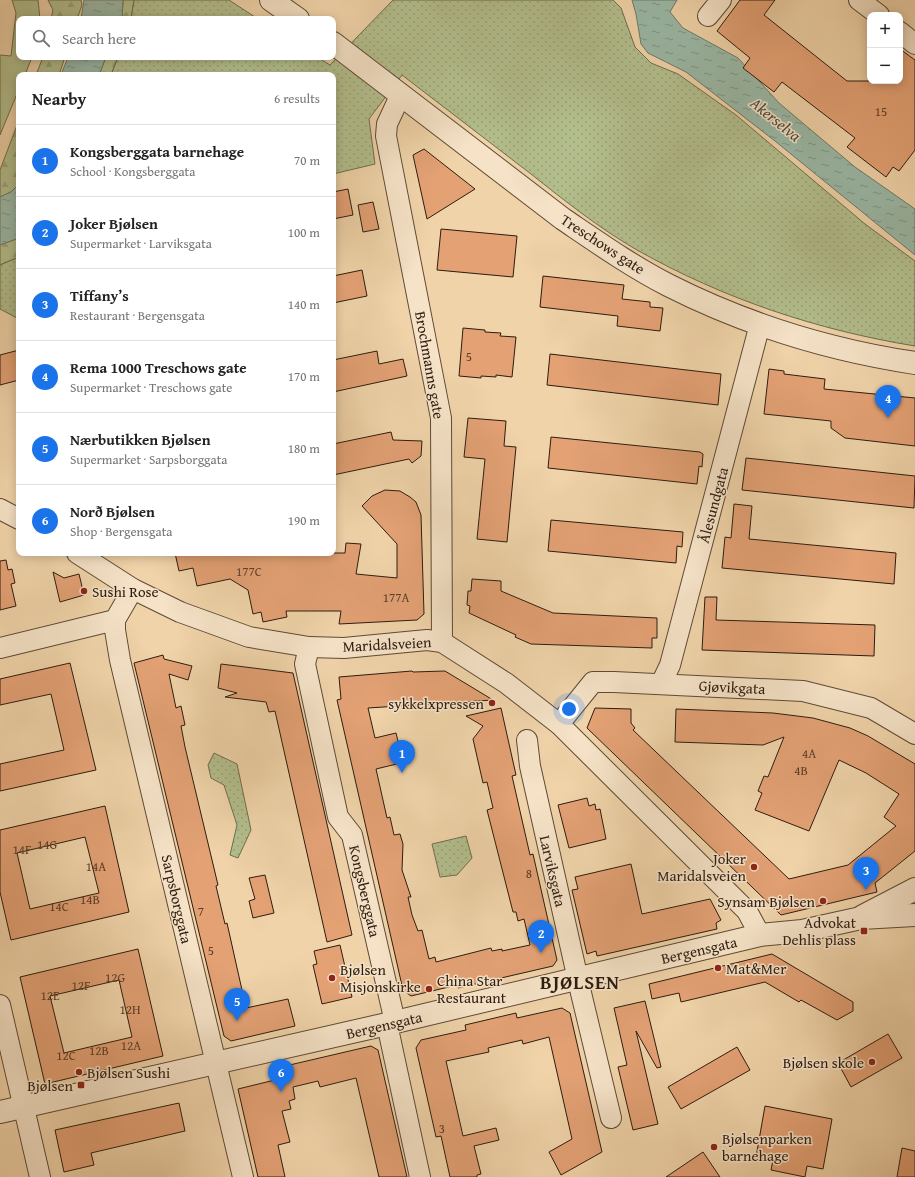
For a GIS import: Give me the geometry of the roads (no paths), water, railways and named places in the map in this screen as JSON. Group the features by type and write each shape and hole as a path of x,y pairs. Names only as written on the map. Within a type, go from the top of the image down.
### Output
{"street":[{"path":"271,0 294,16"},
{"path":"708,16 721,0"},
{"path":"860,0 875,12"},
{"path":"903,34 915,44"},
{"name":"Treschows gate","path":"336,45 530,195 597,243 674,287 699,300 760,324 822,344 857,353 915,363"},
{"name":"Brochmanns gate","path":"400,94 388,124 386,136 441,418 442,642"},
{"name":"Ålesundgata","path":"661,684 670,665 760,324"},
{"path":"0,508 16,517"},
{"name":"Maridalsveien","path":"82,556 133,589 180,612 248,637 309,647 344,648 427,640 442,642 506,683 559,724 747,911 760,935"},
{"path":"0,648 115,620 133,589"},
{"name":"Sarpsborggata","path":"115,620 116,642 120,660 243,1177"},
{"name":"Kongsberggata","path":"309,647 305,664 338,817 352,835 391,1023 420,1177"},
{"name":"Gjøvikgata","path":"559,724 593,682 803,691 871,708 915,734"},
{"name":"Larviksgata","path":"528,740 530,766 611,1118"},
{"name":"Bergensgata","path":"861,918 915,889"},
{"name":"Bergensgata","path":"0,1112 391,1023 760,935 802,931 861,918 915,914"},
{"path":"0,1005 40,1177"}],"water":[{"path":"84,0 123,0 122,16 81,16"},
{"name":"Akerselva","path":"632,0 677,0 670,12 683,28 738,58 779,103 855,167 915,209 915,255 775,141 686,72 648,53 641,44"},
{"path":"67,60 105,60 100,72 62,72"},
{"path":"16,187 16,239 0,245 0,197 11,192"}],"place":[{"name":"Rema 1000 Treschows gate","path":"888,418"},
{"name":"Sushi Rose","path":"84,591"},
{"name":"sykkelxpressen","path":"492,703"},
{"name":"Kongsberggata barnehage","path":"402,773"},
{"name":"Joker Maridalsveien","path":"754,867"},
{"name":"Tiffany’s","path":"866,890"},
{"name":"Synsam Bjølsen","path":"823,901"},
{"name":"Advokat Dehlis plass","path":"864,931"},
{"name":"Joker Bjølsen","path":"541,953"},
{"name":"Mat&Mer","path":"718,968"},
{"name":"Bjølsen Misjonskirke","path":"332,978"},
{"name":"China Star Restaurant","path":"429,989"},
{"name":"Nærbutikken Bjølsen","path":"237,1021"},
{"name":"Bjølsen skole","path":"872,1062"},
{"name":"Bjølsen Sushi","path":"79,1072"},
{"name":"Bjølsen","path":"81,1085"},
{"name":"Norð Bjølsen","path":"281,1092"},
{"name":"Bjølsenparken barnehage","path":"714,1147"}],"district":[{"name":"BJØLSEN","path":"580,982"}]}
